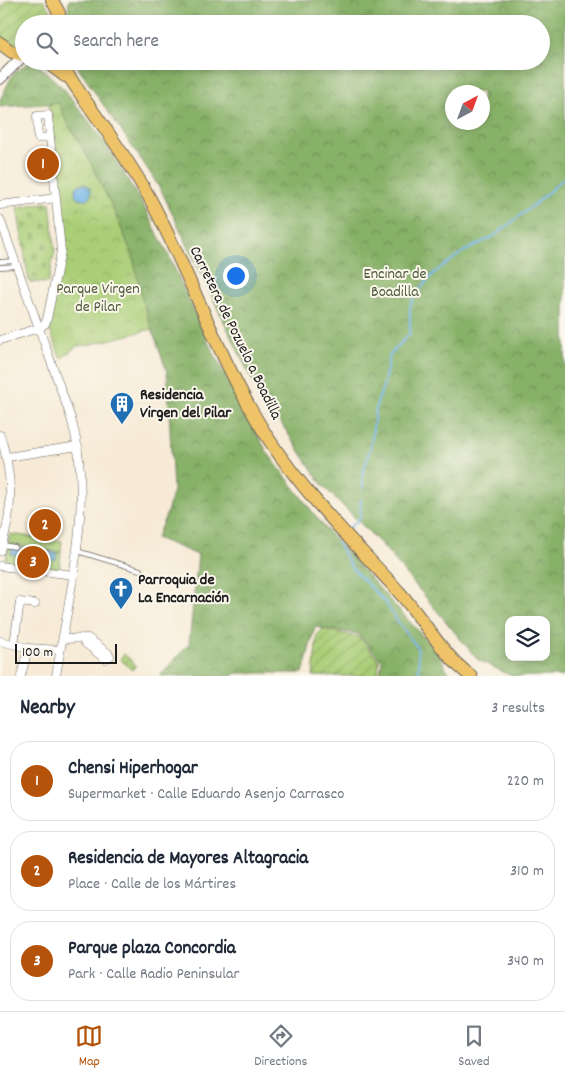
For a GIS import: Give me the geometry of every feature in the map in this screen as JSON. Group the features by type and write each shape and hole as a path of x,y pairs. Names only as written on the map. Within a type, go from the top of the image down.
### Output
{"main road":[{"path":"54,1 59,15"},
{"path":"0,43 15,53"},
{"name":"Carretera de Pozuelo a Boadilla","path":"58,70 74,85"},
{"name":"Carretera de Pozuelo a Boadilla","path":"65,70 110,134 149,196 173,243 232,372 270,441 300,483 416,612 445,650 471,676"},
{"name":"Carretera de Pozuelo a Boadilla","path":"445,650 457,676"}],"street":[{"path":"0,81 15,63"},
{"path":"0,340 39,328 47,319 61,251 50,137"},
{"path":"0,205 56,198"},
{"path":"0,219 71,418 78,446 81,480 74,575 56,676"},
{"path":"0,435 7,457 10,501 8,523 1,548"},
{"path":"7,457 78,446"},
{"path":"0,566 74,575"},
{"path":"14,644 20,602 35,604"},
{"path":"63,639 81,638"},
{"path":"0,640 28,648 60,650"},
{"path":"21,676 28,648"}],"lane":[{"path":"0,262 16,263"},
{"path":"0,268 16,263"},
{"path":"1,548 15,547"},
{"path":"76,551 140,570"}],"green space":[{"path":"7,0 43,0 52,15 15,15 15,46 9,43 1,33 0,18 3,5"},
{"name":"Encinar de Boadilla","path":"69,0 565,0 565,676 512,676 478,660 382,545 323,486 251,378 163,194 80,70 550,70 550,15 68,15"},
{"path":"19,70 44,70 64,89 104,141 142,203 169,256 208,342 267,452 324,527 439,654 450,676 380,676 382,661 358,634 315,627 303,673 236,673 233,676 160,676 189,644 198,555 156,538 167,513 173,490 167,372 142,300 133,257 114,211 85,152 65,119 59,103 0,107 0,100 13,74"},
{"name":"Parque Virgen de Pilar","path":"59,103 65,119 85,152 114,211 133,257 142,299 152,329 77,346 61,359 47,323 63,252 51,115 48,105"},
{"path":"50,202 55,250 48,283 29,282 17,207"},
{"path":"10,534 62,541 61,552 8,545"},
{"path":"8,547 61,553 59,571 5,565"},
{"path":"323,629 359,637 379,660 378,676 313,676 317,635"},
{"path":"124,654 136,665 132,670 120,659"}],"water":[{"path":"83,184 89,186 91,192 89,198 83,200 77,198 75,192 77,186"},
{"path":"12,548 57,553 56,560 11,554"}],"waterway":[{"path":"363,488 363,472 370,450 376,406 383,387 390,355 410,333 410,307 414,296 435,272 463,252 494,236 535,204 565,177"},
{"path":"349,528 360,518 361,499"},
{"path":"337,542 352,568 385,602 417,647 418,676"}],"place":[{"name":"Chensi Hiperhogar","path":"43,164"},
{"name":"Residencia Virgen del Pilar","path":"122,425"},
{"name":"Residencia de Mayores Altagracia","path":"45,525"},
{"name":"Parque plaza Concordia","path":"33,562"},
{"name":"Parroquia de La Encarnación","path":"121,610"}]}
